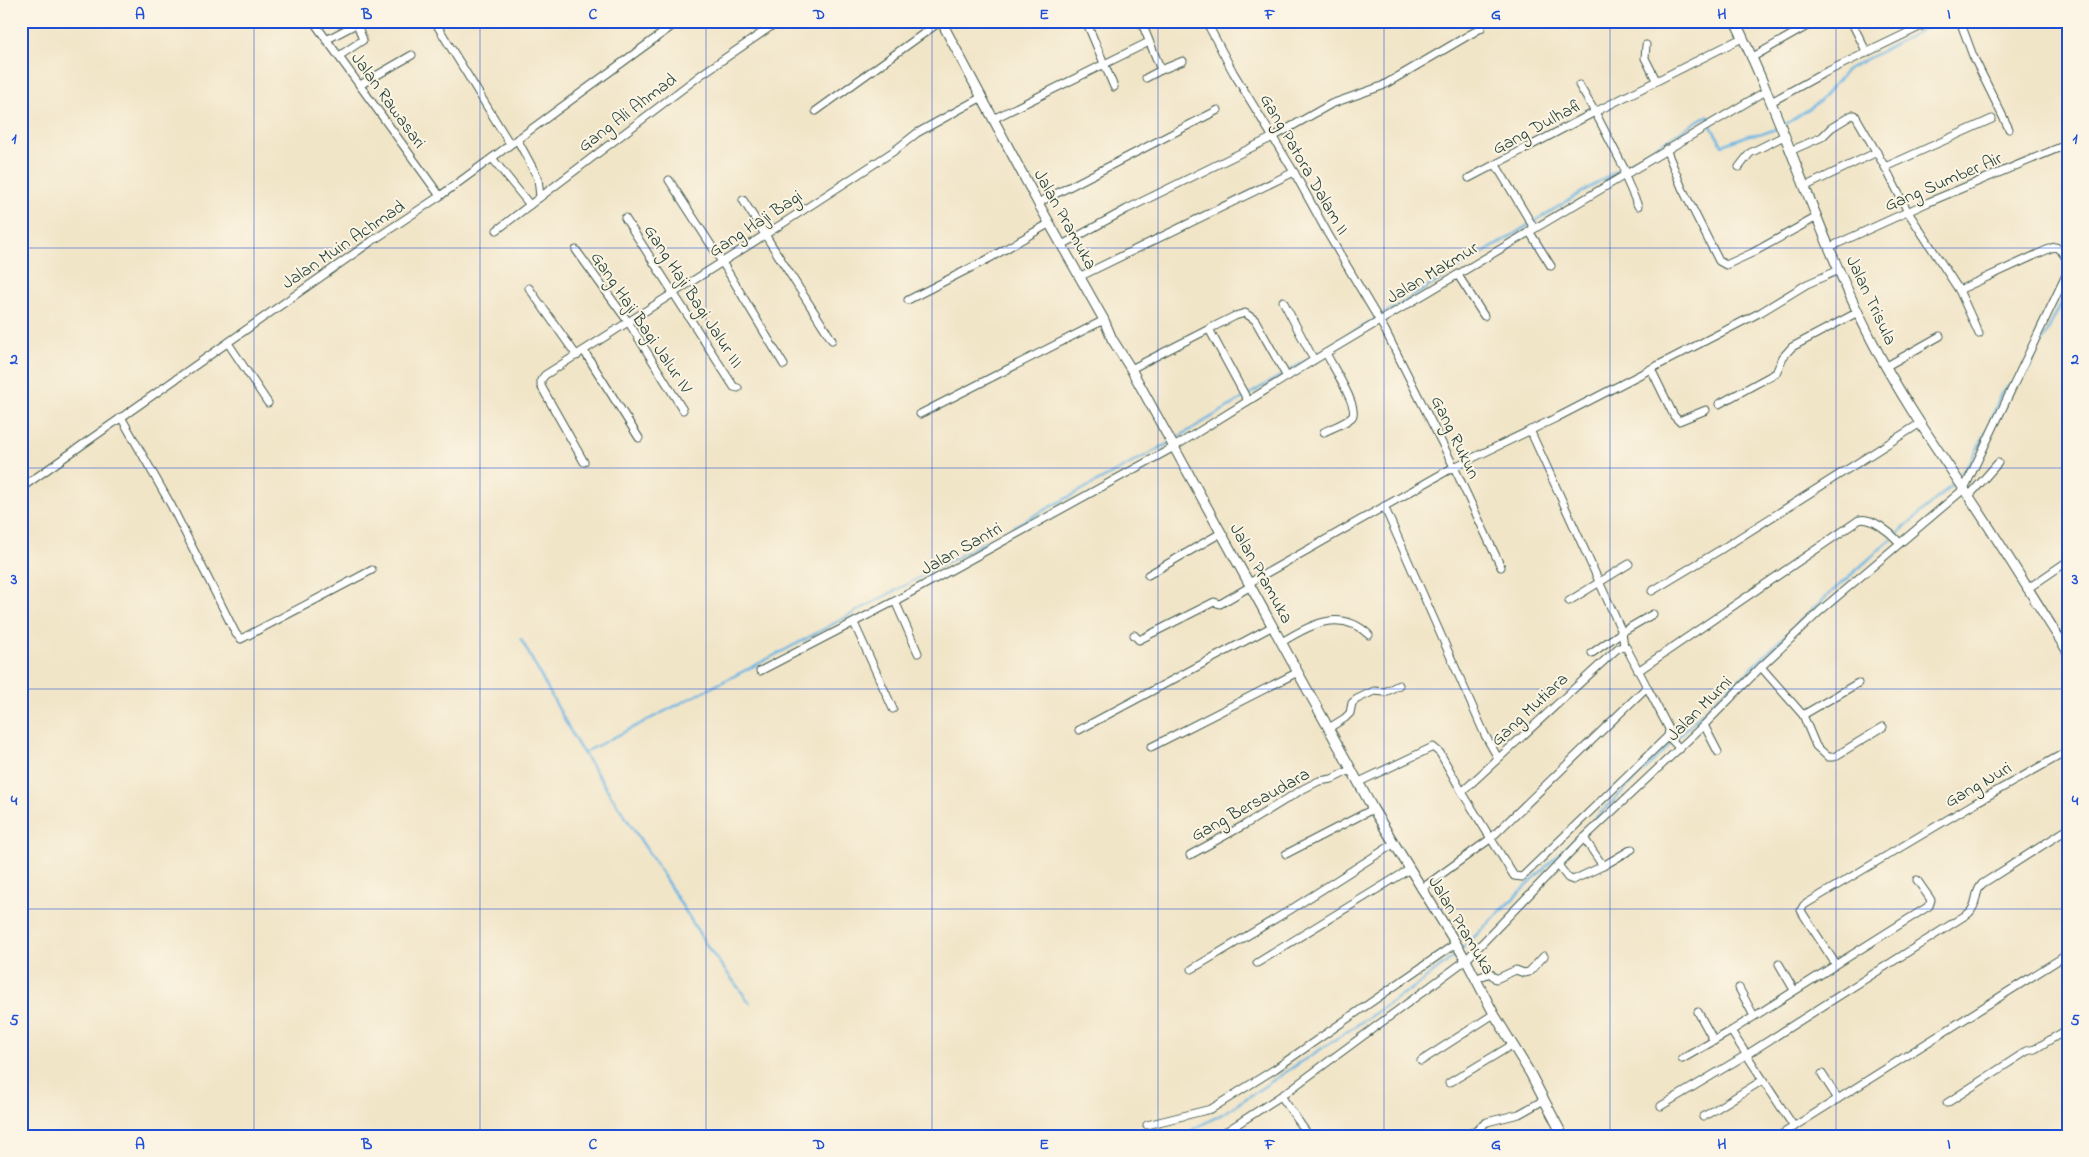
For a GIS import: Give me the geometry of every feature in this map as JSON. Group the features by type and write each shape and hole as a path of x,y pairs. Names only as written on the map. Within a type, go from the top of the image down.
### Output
{"street":[{"name":"Jalan Rawasari","path":"312,21 440,196"},
{"name":"Jalan Muin Achmad","path":"21,488 440,196 679,21"},
{"name":"Gang Ali Ahmad","path":"497,230 702,74 779,21"},
{"path":"816,111 942,21"},
{"name":"Jalan Pramuka","path":"942,21 1038,203 1373,809 1466,960 1494,1014 1544,1100 1561,1135"},
{"path":"1086,21 1114,87"},
{"path":"1141,21 1161,70"},
{"name":"Gang Patora Dalam II","path":"1206,21 1233,72 1294,172 1377,318"},
{"name":"Jalan Trisula","path":"1735,21 1766,90 1804,187 1858,312 1885,367 1919,424 1964,489"},
{"path":"1751,58 1816,21"},
{"path":"1851,21 1867,53"},
{"path":"1771,102 1932,21"},
{"path":"1960,21 1973,56 2009,129"},
{"path":"435,22 510,144"},
{"path":"326,40 360,23 363,40 339,56"},
{"path":"1062,245 1127,209 1273,138 1331,104 1382,86 1481,28"},
{"path":"1579,85 1595,112 1742,38"},
{"path":"993,119 1149,42"},
{"path":"1646,45 1645,58 1656,80"},
{"path":"360,85 412,55"},
{"path":"1146,78 1183,61"},
{"name":"Jalan Makmur","path":"1174,447 1246,398 1313,357 1326,353 1377,318 1458,275 1531,226 1624,169 1666,149 1766,90"},
{"name":"Gang Haji Bagi","path":"584,462 542,386 541,380 546,375 894,151 917,133 982,97"},
{"path":"1038,203 1218,110"},
{"name":"Gang Dulhafi","path":"1469,178 1496,166 1595,112 1624,169 1638,206"},
{"path":"1790,151 1822,137 1831,128 1852,115 1858,118 1908,212 1959,290 1979,334"},
{"path":"1885,167 1992,119"},
{"path":"1739,167 1750,153 1782,130"},
{"path":"517,139 538,178 540,197"},
{"name":"Gang Sumber Air","path":"1830,247 2068,144"},
{"path":"1666,149 1682,188 1719,261 1726,265 1817,217"},
{"path":"1804,187 1877,152"},
{"path":"492,158 530,205"},
{"path":"1496,166 1531,226 1551,266"},
{"path":"1079,277 1294,172"},
{"path":"669,180 722,262 784,365"},
{"path":"743,200 832,340"},
{"name":"Gang Haji Bagi Jalur III","path":"625,218 734,387 738,388"},
{"path":"908,300 990,258 1050,223"},
{"path":"1959,290 2056,247 2068,261"},
{"name":"Gang Haji Bagi Jalur IV","path":"576,250 629,323 683,410"},
{"path":"1134,636 1139,640 1214,602 1220,604 1250,584 1454,467 1651,369 1761,312 1807,284 1839,270"},
{"path":"2068,271 1964,489 2068,652"},
{"path":"1458,275 1484,316"},
{"path":"529,288 578,356"},
{"path":"1283,301 1313,357"},
{"path":"1719,404 1776,373 1783,357 1792,347 1858,312"},
{"path":"1131,369 1235,316 1245,313 1255,320 1286,374"},
{"name":"Gang Rukun","path":"1377,318 1454,467 1501,567"},
{"path":"920,414 1104,320"},
{"path":"1209,329 1246,398"},
{"path":"1885,367 1940,336"},
{"path":"228,342 268,403"},
{"path":"584,351 639,438"},
{"path":"1324,432 1351,417 1354,412 1352,402 1326,353"},
{"path":"1651,369 1674,416 1679,421 1706,410"},
{"path":"121,417 171,505 236,634 241,639 372,570"},
{"path":"1652,590 1720,550 1919,424"},
{"path":"1359,782 1433,747 1440,753 1514,876 1520,878 1674,742 1669,729 1624,646 1622,632 1530,430"},
{"name":"Jalan Santri","path":"760,671 854,624 1174,447"},
{"name":"Jalan Murni","path":"1219,1136 1281,1096 1466,960 1674,742 1704,725 1761,667 1898,540 1998,463"},
{"path":"1384,506 1498,758"},
{"path":"1638,671 1859,520 1867,520 1890,533 1898,540"},
{"path":"1148,575 1222,533"},
{"path":"2028,589 2068,561"},
{"path":"1568,601 1629,564"},
{"path":"895,601 918,652"},
{"path":"1592,653 1622,632 1653,614"},
{"path":"1282,642 1296,633 1327,621 1350,621 1369,635"},
{"path":"854,624 893,709"},
{"path":"1079,730 1273,626"},
{"name":"Gang Mutiara","path":"1462,792 1613,652 1624,646"},
{"path":"1761,667 1803,715 1816,746 1828,757 1834,757 1883,727"},
{"path":"1151,747 1298,672"},
{"path":"1803,715 1858,683"},
{"path":"1329,728 1350,713 1352,703 1357,699 1374,691 1385,692 1399,685"},
{"path":"1421,888 1490,839 1647,687"},
{"path":"1704,725 1718,752"},
{"name":"Gang Nuri","path":"1835,964 1801,910 1804,905 2068,751"},
{"name":"Gang Bersaudara","path":"1190,855 1303,789 1319,781 1332,779 1352,769"},
{"path":"1286,854 1373,809"},
{"path":"1661,1106 1746,1055 1969,913 1977,903 1977,893 1982,884 2068,829"},
{"path":"1584,838 1603,866"},
{"path":"1192,969 1290,910 1395,843"},
{"path":"1558,865 1568,878 1573,880 1603,866 1632,849"},
{"path":"1257,963 1410,869"},
{"path":"1682,1059 1731,1031 1929,906 1932,900 1917,880"},
{"path":"1147,1125 1210,1110 1275,1069 1455,944"},
{"path":"1779,1136 2068,954"},
{"path":"1476,979 1487,973 1490,973 1496,980 1516,970 1524,973 1529,972 1544,956"},
{"path":"1779,964 1794,990"},
{"path":"1738,988 1754,1016"},
{"path":"1698,1012 1714,1040"},
{"path":"1421,1061 1494,1014"},
{"path":"1947,1103 2029,1049 2035,1049 2068,1029"},
{"path":"1731,1031 1794,1127"},
{"path":"1449,1083 1512,1045"},
{"path":"1822,1074 1838,1099"},
{"path":"1704,1117 1763,1080"},
{"path":"1281,1096 1309,1136"},
{"path":"1467,1136 1487,1122 1518,1114 1544,1100"}],"waterway":[{"path":"1783,126 1819,102 1848,69 1939,21"},
{"path":"1173,440 1407,300 1702,118 1708,116 1712,128 1722,145 1749,135 1765,133 1778,128"},
{"path":"2020,379 2028,370 2068,290"},
{"path":"1462,949 1725,691 1749,671 1807,614 1952,485 1976,453 2001,393 2013,383"},
{"path":"583,753 783,651 1169,443"},
{"path":"521,639 578,745 709,949 750,1003"},
{"path":"1175,1136 1184,1134 1224,1113 1419,984 1458,953"}]}
